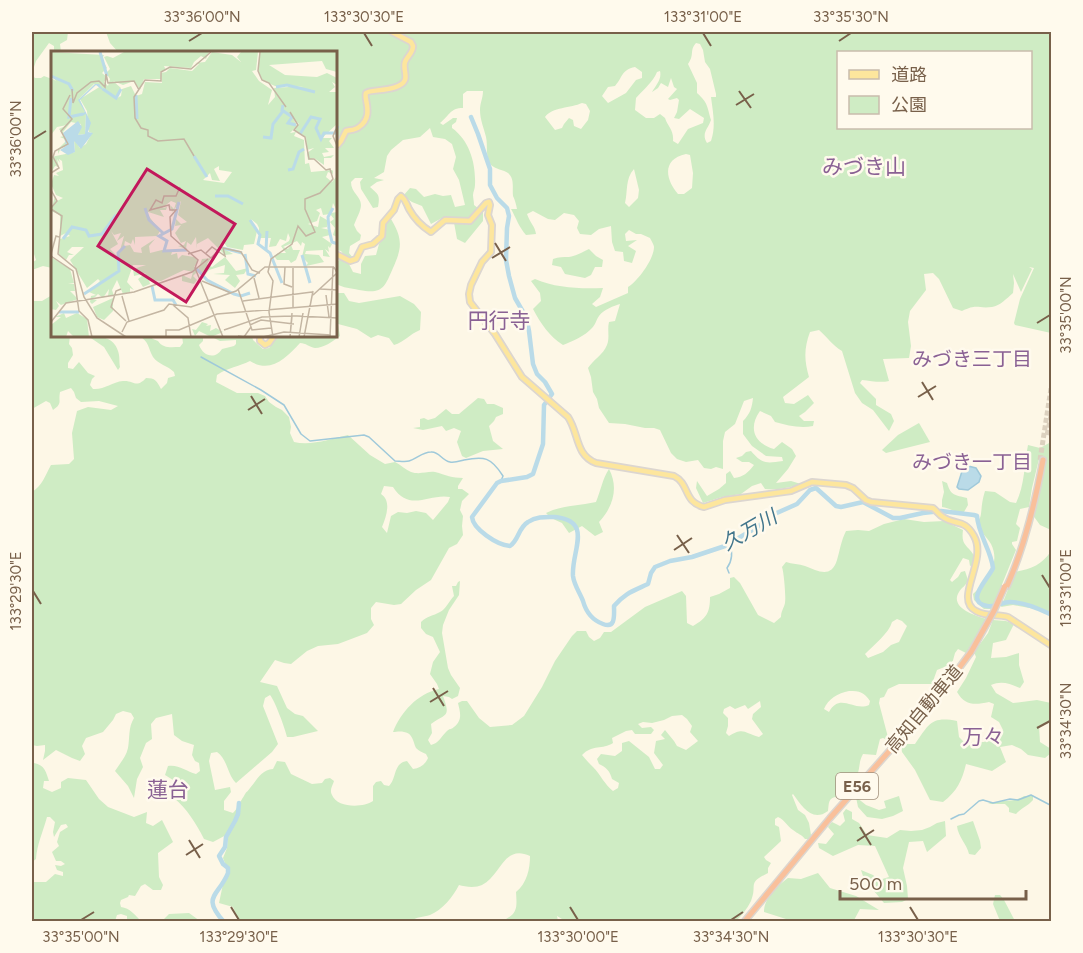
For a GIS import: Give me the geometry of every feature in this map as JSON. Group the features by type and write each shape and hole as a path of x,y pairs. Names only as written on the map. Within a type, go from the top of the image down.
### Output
{"highway":[{"name":"高知自動車道","path":"745,921 844,802 939,695 972,652 1006,586 1026,527 1042,460"}],"main road":[{"path":"338,145 346,131 358,128 364,121 368,112 366,93 371,90 381,91 399,86 405,80 405,64 413,45 392,32"},
{"path":"338,255 350,261 357,259 362,247 373,244 382,236 383,223 394,210 401,196 405,198 410,212 431,232 446,220 470,220 489,202 488,215 492,225 491,252 482,262 470,291 472,306 495,334 519,373 564,413 570,421 581,450 590,460 678,477 691,501 700,507 708,507 725,500 786,492 812,482 846,485 871,502 931,507 947,519 965,526 977,541 978,561 967,595 971,608 985,615 1008,617 1052,646"},
{"path":"260,338 265,345 272,338"}],"green space":[{"path":"32,32 68,32 67,40 60,44 61,51 54,51 54,46 49,43 36,61 32,73"},
{"path":"106,32 1051,32 1051,333 1014,323 1020,299 1034,268 1029,267 1032,269 1021,292 1013,274 1013,293 1001,303 992,307 971,307 962,311 953,308 939,279 933,273 924,274 926,290 910,311 908,322 911,346 909,358 883,359 889,381 862,380 860,383 876,399 876,405 891,414 894,421 889,431 873,410 862,403 855,393 842,351 819,330 810,332 805,354 809,377 783,397 785,403 794,404 808,395 814,403 799,416 804,421 814,421 813,426 798,427 775,422 771,416 760,411 754,423 755,434 762,443 774,449 782,442 792,449 796,456 776,483 791,481 801,484 765,489 761,483 741,494 703,503 696,488 697,481 707,496 726,483 726,474 730,471 734,478 740,477 754,465 736,458 746,452 751,451 766,462 783,461 782,457 766,456 752,446 743,434 743,421 750,411 753,398 744,401 735,424 725,432 723,469 704,468 698,460 686,462 677,459 671,453 660,430 609,423 599,408 588,368 607,345 609,322 615,321 620,304 601,314 586,333 563,345 546,329 533,309 541,301 540,293 531,281 535,279 568,287 603,288 600,297 592,304 596,307 628,293 628,287 645,269 654,245 650,238 629,230 625,234 626,241 637,240 628,246 636,251 632,263 624,261 623,252 615,251 611,226 599,229 591,235 580,234 577,228 579,221 574,215 564,213 555,220 533,211 527,214 536,234 526,235 511,209 517,209 513,196 512,178 508,173 491,165 488,159 486,137 480,114 483,91 467,91 463,94 463,108 452,111 440,123 443,125 457,118 452,128 463,139 471,154 475,177 474,205 483,212 483,221 465,243 457,239 453,217 442,218 431,224 422,206 403,196 410,188 416,189 424,197 435,194 451,195 455,207 465,205 459,180 453,169 456,157 452,144 445,139 433,137 430,128 420,137 403,140 387,156 384,172 374,178 384,180 370,187 378,195 378,207 373,208 361,189 360,182 363,178 355,178 351,182 361,202 354,225 361,235 360,240 350,246 349,253 353,258 351,258 338,250 338,51 117,51 110,43","holes":["696,43 700,44 703,50 716,94 716,97 711,97 714,119 711,141 707,143 705,134 711,120 705,102 697,93 697,83 688,64","635,67 642,72 642,78 636,80 626,93 608,103 602,96 608,87 615,86 625,72","660,71 659,79 652,92 661,83 668,87 671,78 677,89 668,99 677,98 679,100 674,118 679,119 690,109 704,118 703,123 688,129 678,144 673,141 671,129 660,114 654,118 646,118 635,110 636,98","586,104 590,111 588,120 581,129 574,126 573,120 569,118 562,128 555,130 545,117 552,111","690,155 693,173 692,188 684,194 678,194 668,176 669,165 678,157","634,169 639,190 638,198 629,207 625,203 627,185"]},
{"path":"32,75 35,78 44,76 51,79 51,268 43,266 32,270 32,263 36,260 34,254 32,255"},
{"path":"391,219 398,232 400,244 396,261 384,285 377,290 367,291 338,285 338,261 341,259 349,264 353,272 361,274 361,264 365,256 376,255 379,244 385,236 383,227 385,220"},
{"path":"589,249 603,260 602,267 595,267 591,275 585,278 565,274 561,267 552,265 553,259 572,256"},
{"path":"338,293 344,293 349,301 359,303 400,296 414,304 421,312 420,330 394,345 389,338 378,335 371,338 357,329 338,324"},
{"path":"51,296 51,338 70,338 69,344 73,355 68,368 73,369 79,362 88,373 95,376 90,385 93,389 123,381 137,384 146,378 155,380 161,389 167,383 168,378 175,376 172,370 153,357 147,342 142,338 152,338 165,346 180,347 183,343 182,338 203,338 199,345 203,352 209,355 216,355 222,349 236,344 236,340 220,341 214,338 252,338 263,349 269,348 276,338 337,338 318,348 300,343 284,359 271,365 258,365 250,361 217,375 216,382 237,393 258,393 265,396 269,402 289,417 290,433 294,442 314,443 348,435 370,455 385,464 395,462 414,473 435,472 463,478 458,489 469,494 462,501 460,510 463,516 463,535 457,544 449,548 431,580 401,604 376,602 371,608 371,619 374,625 367,633 338,644 318,646 307,651 291,664 275,660 260,682 277,686 287,708 303,716 318,731 287,737 272,698 270,695 265,698 263,706 278,744 272,752 236,783 221,755 217,752 211,753 209,761 215,790 230,787 231,792 224,801 224,810 233,813 262,773 273,769 277,761 285,762 291,774 312,784 322,783 325,779 330,778 334,781 331,791 335,799 351,806 373,801 373,786 376,782 381,781 384,785 389,786 397,768 403,762 407,761 413,769 424,764 428,758 426,754 416,748 409,734 393,732 400,718 411,705 431,691 439,689 430,674 433,662 440,652 433,637 421,628 421,622 444,609 454,596 452,586 456,586 460,581 459,595 449,610 442,633 448,668 460,688 458,696 452,699 443,696 447,712 431,724 432,733 428,740 431,745 438,742 459,722 458,703 462,701 467,701 479,718 490,727 512,725 524,716 555,661 577,631 586,631 594,641 604,632 611,632 645,607 682,591 686,596 687,623 693,626 707,614 710,597 730,588 730,578 734,577 740,583 758,615 774,623 781,617 785,603 782,567 786,562 828,572 837,560 846,531 869,531 904,519 924,522 944,521 963,530 963,542 973,554 975,564 970,566 969,560 963,558 950,580 952,582 961,572 965,571 968,580 959,592 958,603 965,610 987,619 966,653 958,649 952,664 937,670 932,684 899,684 888,689 884,697 880,698 879,703 889,741 880,739 876,755 863,754 855,780 842,795 831,799 828,811 817,815 812,814 792,795 798,810 805,815 809,823 811,835 809,839 805,839 780,818 775,819 781,841 764,857 771,863 768,873 755,882 751,901 736,921 567,922 557,916 558,921 502,921 514,913 516,892 523,884 528,871 530,856 521,853 508,858 482,885 470,887 459,885 439,910 410,921 239,921 233,907 219,903 223,884 229,874 223,858 227,848 228,834 213,842 204,839 191,817 174,798 176,785 165,775 168,766 179,767 196,774 200,771 199,763 192,755 194,745 174,735 172,714 156,718 151,724 152,739 146,743 140,758 143,767 137,779 134,798 128,786 115,771 128,748 134,718 131,713 123,711 116,714 103,732 86,738 82,746 85,754 80,761 56,750 43,760 45,745 32,745 32,492 41,484 51,465 69,464 74,459 72,433 77,411 88,407 111,410 118,406 99,401 81,402 71,388 60,392 59,404 53,410 50,403 46,401 32,409 32,301 42,301","holes":["384,486 393,487 399,495 413,501 442,496 450,497 433,520 426,513 398,512 391,516 387,533 382,527 387,505 381,494","897,619 907,626 899,642 868,658 865,654 885,635 892,622","849,691 866,696 870,701 869,705 838,703 829,712 824,709 831,699","760,701 761,707 753,714 752,719 763,734 759,737 738,732 729,736 726,733 728,718 723,713 724,709 730,706 735,709 745,705 748,709","682,715 687,719 692,726 690,732 698,741 686,750 677,746 665,730 661,735 665,739 656,741 654,753 663,765 660,769 655,769 649,757 629,741 622,743 622,751 615,756 601,754 597,759 599,764 604,766 612,779 619,783 618,788 613,791 582,755 590,749 613,743 612,738 626,731 632,730 635,734 651,734 654,730 651,727 642,728 638,724 652,723"]},
{"path":"91,338 105,338 116,346 120,367 118,370 104,347"},
{"path":"478,398 484,399 487,404 503,408 503,414 496,417 489,426 493,441 503,449 483,451 466,458 462,456 457,442 461,431 454,428 446,431 442,426 423,430 413,428 420,427 420,419 435,418 446,409 452,414 459,414"},
{"path":"919,423 930,442 886,453 882,450 898,435"},
{"path":"1051,442 1051,530 1040,525 1032,514 1045,463 1039,459 1029,507 1020,509 1016,524 1020,528 1017,541 1012,544 1016,550 992,609 984,609 974,600 973,594 991,572 994,559 994,551 981,530 979,522 985,491 995,492 1010,502 1016,503 1023,482 1028,445 1040,448"},
{"path":"609,469 614,490 611,504 599,522 603,532 595,536 582,526 569,533 562,523 546,513 564,507 596,502"},
{"path":"942,481 947,483 954,494 967,498 968,505 964,512 942,507 944,492"},
{"path":"1051,551 1051,612 1013,605 1001,607 1015,572 1036,566"},
{"path":"993,620 1014,624 1006,640 993,643 991,658 1019,653 1019,665 1024,682 1020,688 1002,683 991,685 996,693 1013,703 1037,700 1051,703 1050,721 1039,726 1040,742 1051,749 1051,753 1045,758 1028,755 1012,745 1000,747 1006,762 992,771 966,764 961,781 952,794 943,802 930,800 915,770 902,752 901,744 915,744 932,723 941,720 957,721 959,737 964,742 984,742 1003,730 999,722 991,717 994,704 967,702 957,692 976,657 974,652 988,633"},
{"path":"32,760 43,767 47,775 49,781 44,781 43,788 52,792 61,788 61,782 68,778 86,780 99,799 108,807 134,817 147,812 146,823 153,826 162,820 173,842 158,853 159,877 163,885 161,890 153,890 145,884 135,896 129,895 120,903 121,907 130,910 141,921 127,921 127,916 121,914 117,915 115,921 32,921 32,882 46,882 55,874 63,876 63,872 57,870 55,865 65,864 56,861 52,852 59,846 57,842 60,832 68,827 66,824 61,825 54,837 55,822 47,817 36,859 32,862"},
{"path":"899,796 903,811 882,819 867,817 858,807 856,797 866,805 879,810 886,808 884,801"},
{"path":"1024,796 1033,796 1033,800 1016,814 1009,812 1005,804 988,804 1016,800"},
{"path":"846,809 852,812 852,819 859,823 867,835 887,838 900,830 922,830 945,821 946,836 927,852 923,841 909,842 903,868 908,899 902,902 884,903 864,879 861,870 879,880 889,877 875,846 858,845 833,856 819,848 818,843 826,844 834,834 828,827 832,822 840,826 845,821 843,813"},
{"path":"973,821 981,848 975,855 969,854 957,826"},
{"path":"818,873 830,888 856,896 879,910 860,909 853,922 786,921 786,919 764,912 769,897 788,878 801,879"},
{"path":"995,895 1000,895 1004,900 1015,921 1000,921 993,904"},
{"path":"189,913 200,921 159,921 169,914"}],"water":[{"path":"964,465 976,468 981,476 979,482 968,490 957,487"}],"waterway":[{"name":"久万川","path":"471,117 490,169 490,185 497,198 507,208 509,216 506,260 515,298 526,317 533,364 537,374 552,394 544,405 543,444 533,474 497,483 472,517 473,522 481,531 499,543 510,546 525,525 535,519 555,517 574,524 578,539 573,566 575,583 590,615 599,622 610,625 613,620 614,606 626,595 648,584 655,567 725,546 759,526 770,516 797,504 810,490 816,488 836,506 863,502 893,518 941,511 977,516 993,568 979,590 977,597 979,602 990,606 1007,602 1021,603 1052,615"},
{"path":"201,357 284,405 301,434 310,441 364,435 395,461 409,461 431,452 452,462 482,458 495,465 503,476 501,481"},
{"path":"729,543 731,559 727,568 729,573"},
{"path":"951,819 964,814 983,800 993,803 1010,799 1018,800 1031,795 1052,806"},
{"path":"224,922 217,913 213,901 228,873 228,868 219,856 238,814 239,803"}],"tunnel":[{"path":"1040,460 1052,382"},
{"path":"1047,435 1052,411"}],"district":[{"name":"みづき山","path":"864,166"},
{"name":"円行寺","path":"499,320"},
{"name":"みづき三丁目","path":"972,359"},
{"name":"みづき一丁目","path":"972,462"},
{"name":"万々","path":"983,736"},
{"name":"蓮台","path":"168,789"}]}
